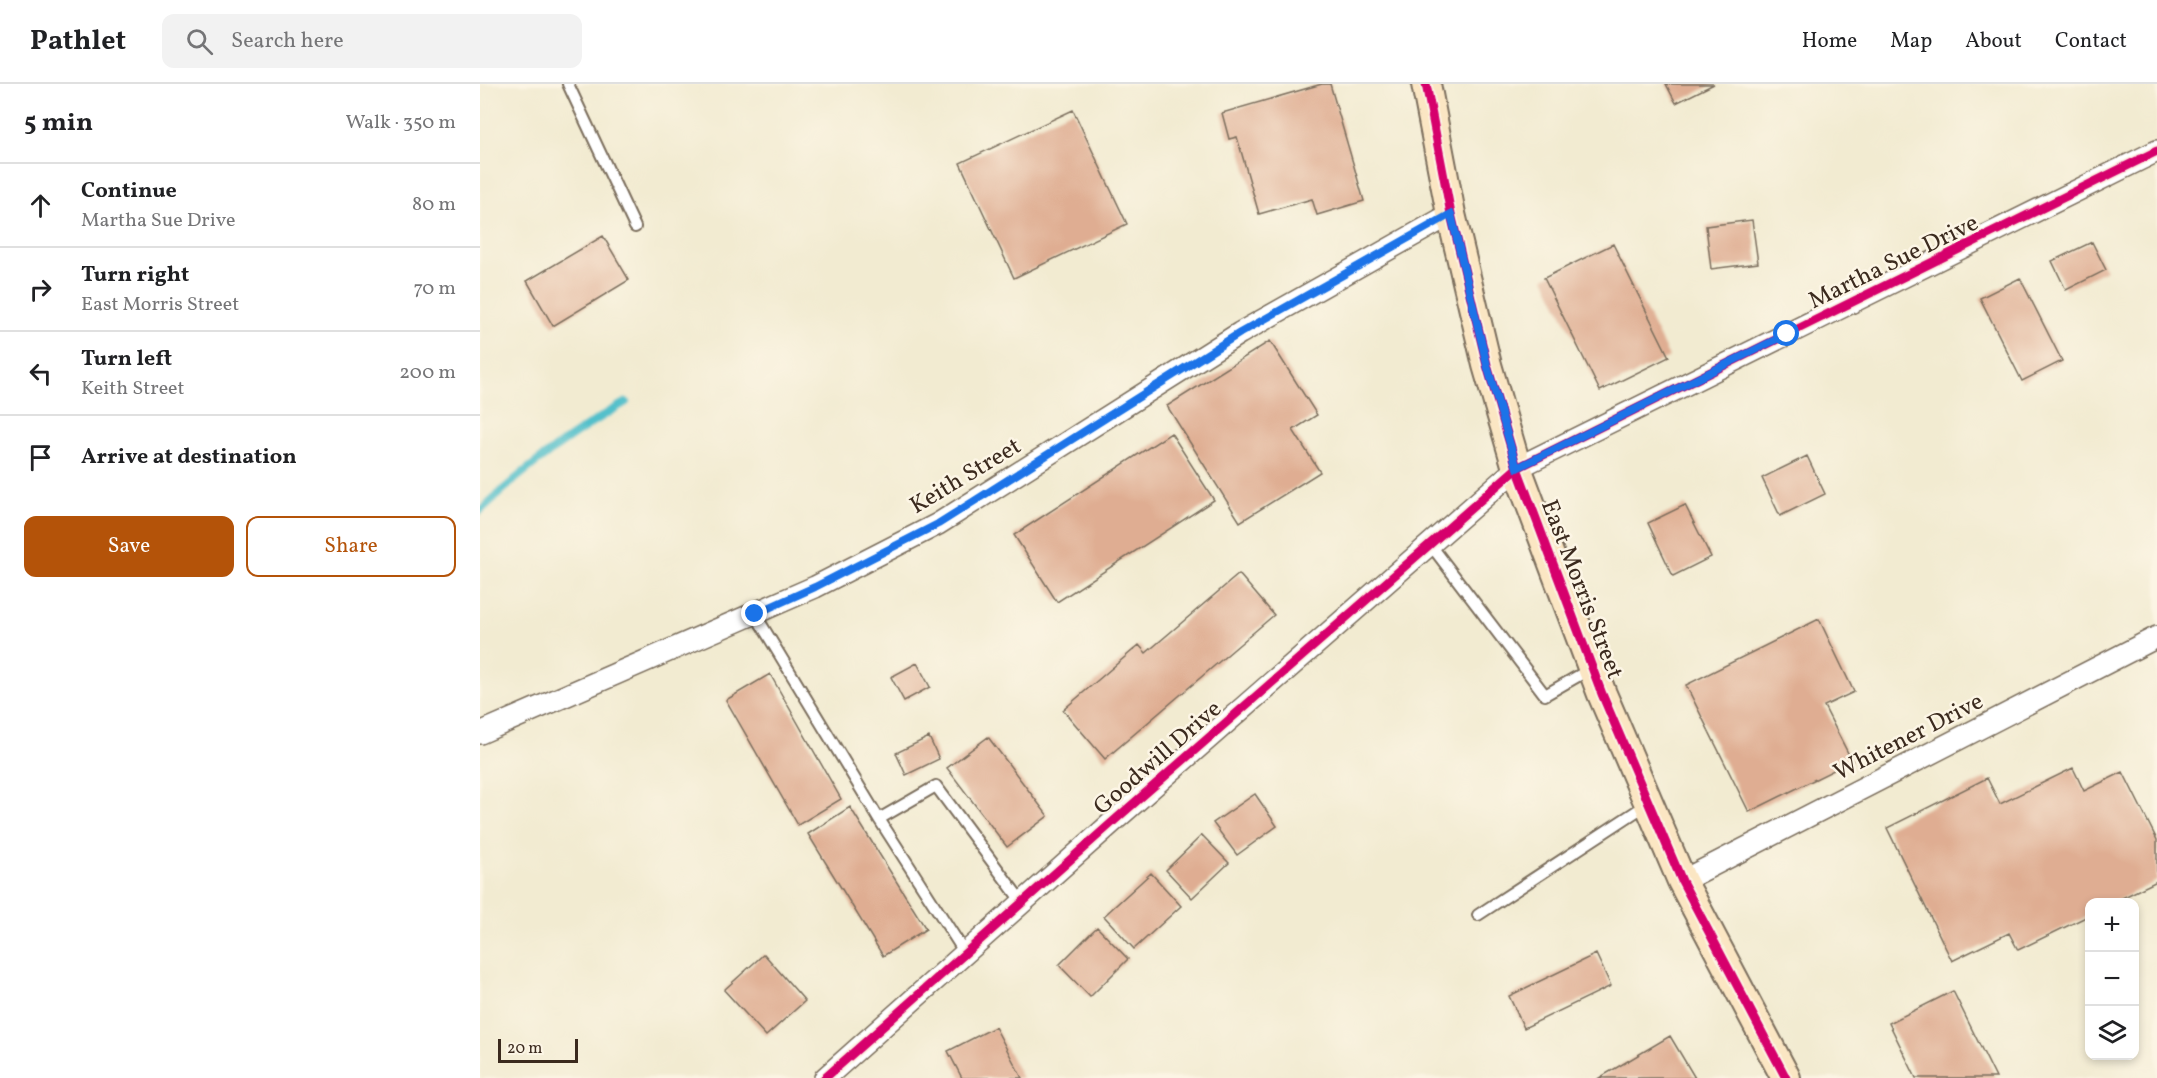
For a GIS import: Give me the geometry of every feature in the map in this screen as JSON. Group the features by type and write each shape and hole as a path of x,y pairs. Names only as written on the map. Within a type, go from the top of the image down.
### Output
{"main road":[{"name":"East Morris Street","path":"1426,84 1451,214 1487,365 1517,468 1592,668 1682,880 1786,1078"}],"street":[{"name":"Martha Sue Drive","path":"1517,468 2157,151"},
{"name":"Keith Street","path":"480,733 815,587 938,524 1240,333 1451,214"},
{"name":"Goodwill Drive","path":"825,1078 964,953 1517,468"},
{"name":"Whitener Drive","path":"1682,880 2157,637"}],"lane":[{"path":"568,84 635,227"},
{"path":"1430,544 1545,695 1592,668"},
{"path":"755,614 879,819 964,953"},
{"path":"879,819 936,786 1022,902"},
{"path":"1478,915 1649,803"}],"building":[{"path":"1322,84 1330,84 1364,201 1317,215 1312,199 1259,214 1237,137 1229,139 1222,113"},
{"path":"1666,84 1714,84 1676,103"},
{"path":"1073,110 1127,224 1014,278 960,163"},
{"path":"1752,220 1758,263 1711,269 1706,226"},
{"path":"603,236 629,280 553,326 527,281"},
{"path":"2092,242 2106,270 2066,290 2052,261"},
{"path":"1613,244 1669,357 1600,391 1544,278"},
{"path":"2020,278 2062,361 2022,381 1980,298"},
{"path":"1270,341 1317,415 1293,430 1320,472 1240,522 1167,406"},
{"path":"1171,433 1214,500 1057,602 1014,535"},
{"path":"1807,456 1825,494 1780,516 1762,478"},
{"path":"1685,505 1711,557 1673,576 1648,523"},
{"path":"1239,574 1274,615 1105,759 1063,710 1139,645 1146,653"},
{"path":"1819,619 1854,692 1824,706 1852,761 1749,812 1686,685"},
{"path":"917,663 930,687 904,701 891,677"},
{"path":"770,674 841,799 798,825 726,700"},
{"path":"929,737 939,759 906,775 896,753"},
{"path":"988,737 1048,816 1007,847 947,768"},
{"path":"2073,768 2084,791 2123,772 2157,840 2157,881 2122,898 2085,898 2085,917 2018,950 2009,933 1952,961 1887,828 1987,778 2000,804"},
{"path":"1255,794 1277,826 1237,855 1213,823"},
{"path":"850,807 926,929 883,956 808,834"},
{"path":"1202,835 1229,863 1192,898 1166,870"},
{"path":"1151,873 1181,906 1134,949 1104,916"},
{"path":"1097,927 1128,959 1090,997 1059,965"},
{"path":"764,954 805,1001 766,1036 724,990"},
{"path":"1596,954 1611,986 1524,1028 1509,996"},
{"path":"1953,991 1996,1078 1916,1078 1889,1023"},
{"path":"995,1027 1022,1078 962,1078 948,1051"},
{"path":"1670,1036 1695,1078 1599,1078"}],"waterway":[{"path":"480,511 550,452 626,402"}],"cycle path":[{"path":"1426,84 1451,214 1487,365 1517,468 1602,694 1682,881 1786,1078"},
{"path":"825,1078 1116,819 1517,468 2157,151"}],"route":[{"path":"755,614 815,587 938,524 1240,333 1451,214 1487,365 1517,468 1787,334"}]}
